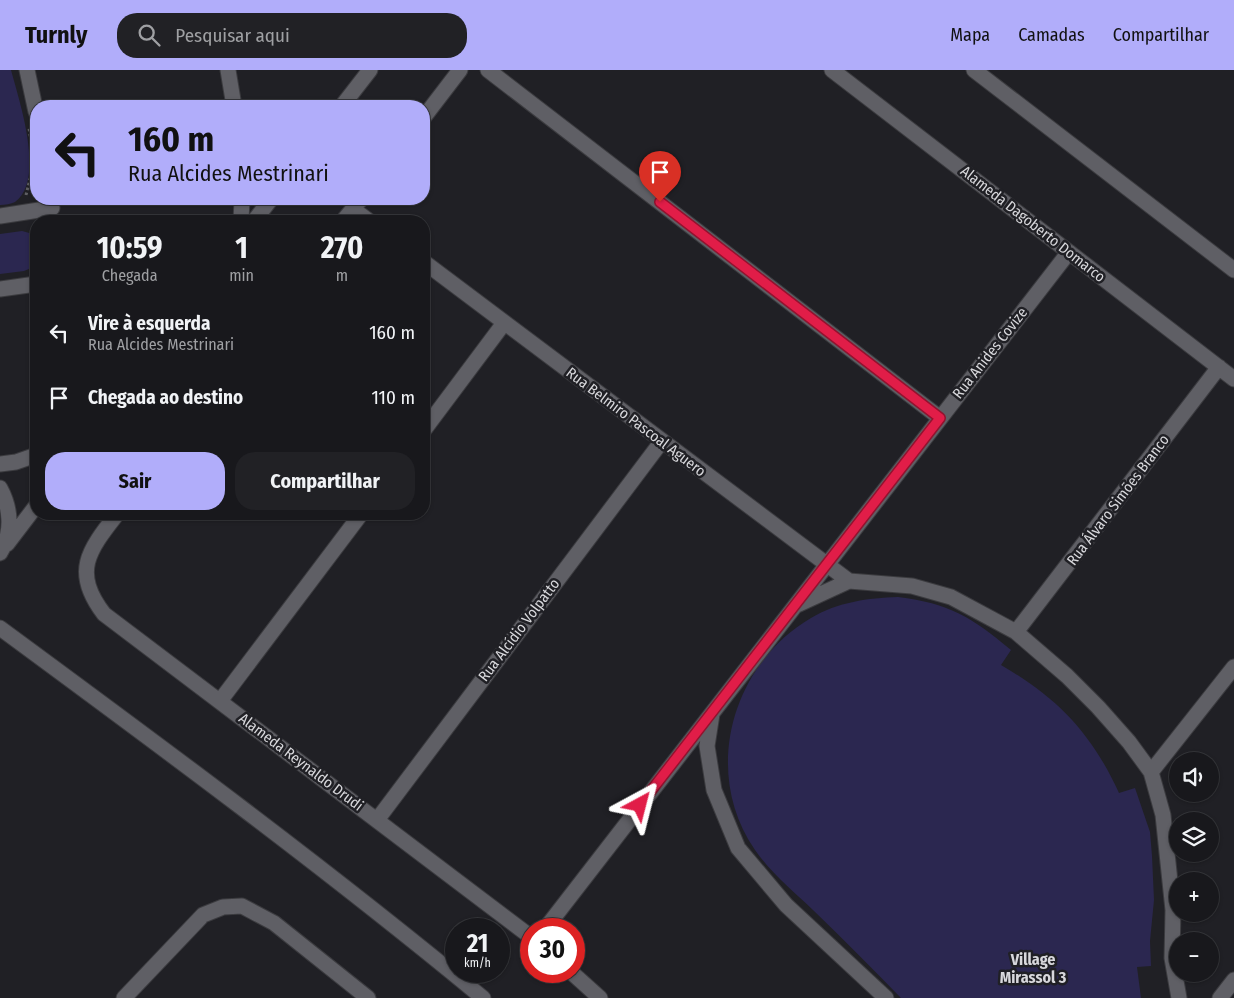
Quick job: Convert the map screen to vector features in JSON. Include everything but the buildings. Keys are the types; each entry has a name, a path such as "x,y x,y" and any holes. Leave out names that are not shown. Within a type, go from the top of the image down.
{"street":[{"path":"27,70 30,100"},
{"path":"228,70 233,100"},
{"path":"347,100 370,70"},
{"path":"430,109 460,70"},
{"path":"488,70 940,418"},
{"name":"Alameda Dagoberto Domarco","path":"832,70 1234,379"},
{"path":"974,70 1234,270"},
{"path":"259,215 266,205"},
{"path":"0,216 53,209"},
{"name":"Rua Anides Covize","path":"553,918 1069,252"},
{"name":"Rua Belmiro Pascoal Aguero","path":"430,267 850,580"},
{"path":"0,289 30,285"},
{"path":"430,422 504,323"},
{"name":"Rua Álvaro Simões Branco","path":"1016,632 1219,368"},
{"name":"Rua Alcídio Volpatto","path":"377,820 662,441"},
{"path":"0,464 16,462 30,457"},
{"path":"0,488 8,510 9,524 1,552"},
{"path":"1,552 30,514"},
{"name":"Alameda Reynaldo Drudi","path":"112,520 97,539 89,555 86,576 91,597 104,614 520,929"},
{"path":"220,701 356,520"},
{"path":"794,606 850,580 912,586 951,597 1016,632 1067,676 1092,701 1129,742 1151,772 1163,816 1169,856 1173,910 1172,958 1179,998"},
{"path":"0,628 238,806 483,998"},
{"path":"1151,772 1234,667"},
{"path":"712,712 707,746 714,790 738,848 786,905 886,998"},
{"path":"124,998 202,915 223,907 242,906 274,923 368,998"},
{"path":"1220,998 1234,980"},
{"path":"583,983 600,998"}],"path":[{"path":"20,200 25,195 30,177"}],"shaded area":[{"path":"0,70 11,70 28,139 29,176 24,191 15,202 0,205"},
{"path":"22,231 30,233 30,268 0,274 0,234"},
{"path":"898,597 932,603 959,614 984,629 1011,650 1001,665 1040,691 1071,719 1097,753 1119,793 1135,788 1150,832 1154,900 1150,941 1151,966 1137,967 1141,998 901,998 775,874 755,850 739,820 730,787 728,754 733,722 744,691 761,663 784,638 811,618 832,608 853,602"}],"district":[{"name":"Village Mirassol 3","path":"1033,968"}],"route":[{"path":"640,805 940,418 660,202"}]}
